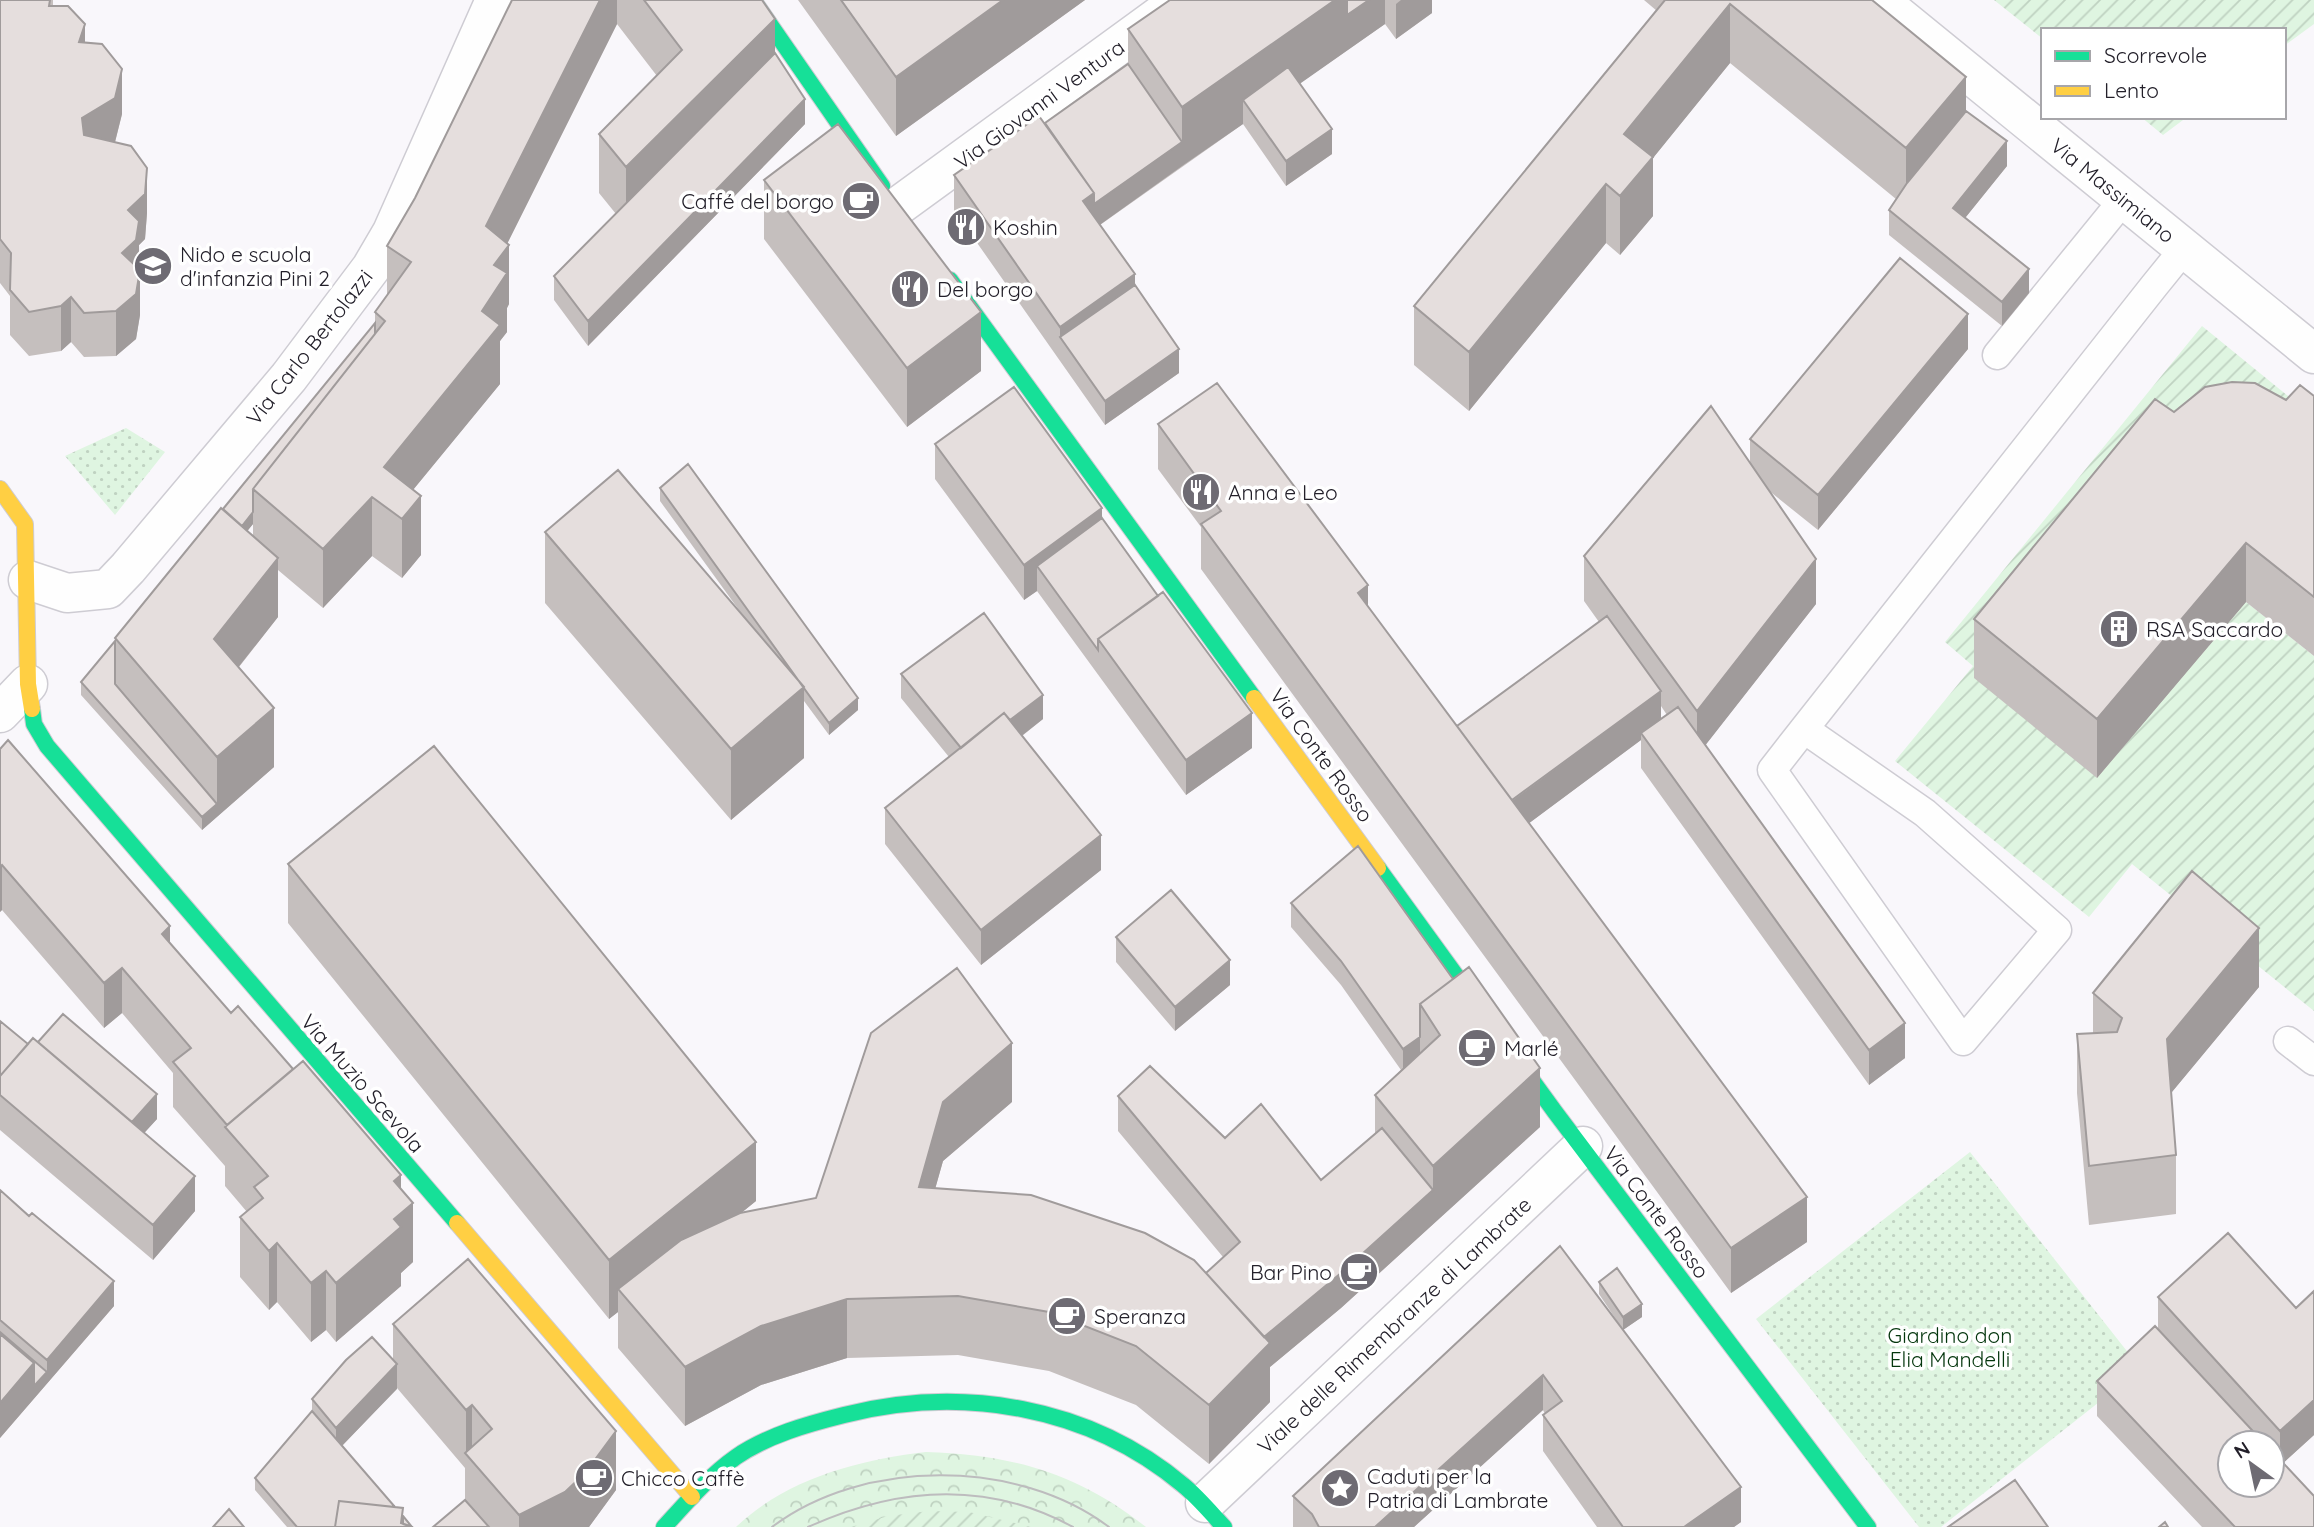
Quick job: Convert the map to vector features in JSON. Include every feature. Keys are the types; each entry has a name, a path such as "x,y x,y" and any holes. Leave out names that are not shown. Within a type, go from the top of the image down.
{"street":[{"name":"Via Carlo Bertolazzi","path":"28,580 67,593 108,589 289,377 345,305 392,232 495,0"},
{"path":"753,0 901,212"},
{"name":"Via Giovanni Ventura","path":"901,212 1181,0"},
{"name":"Via Massimiano","path":"1879,0 2314,354"},
{"name":"Via Conte Rosso","path":"943,271 1583,1146 1868,1527"},
{"name":"Via Muzio Scevola","path":"0,489 25,524 28,684 34,724 47,746 692,1497"},
{"path":"0,713 28,684"},
{"name":"Viale delle Rimembranze di Lambrate","path":"664,1527 692,1497 737,1457 797,1429 860,1408 925,1398 992,1401 1056,1415 1117,1440 1173,1476 1215,1515 1583,1146"}],"lane":[{"path":"1997,355 2124,199"},
{"path":"1804,729 1925,813 2057,930 1963,1041 1772,770 1804,729 2184,248"},
{"path":"2288,1041 2314,1061"}],"green space":[{"path":"1994,0 2314,0 2314,24 2286,45 2286,28 2041,28 2041,37"},
{"path":"2143,119 2184,119 2163,135"},
{"path":"2202,326 2314,417 2246,602 2314,656 2314,1011 2132,864 2089,917 1895,761 1973,666 1945,642"},
{"path":"126,428 165,452 115,515 65,456"},
{"name":"Giardino don Elia Mandelli","path":"1970,1152 2141,1369 1941,1527 1919,1527 1756,1319"},
{"path":"926,1452 988,1457 1043,1470 1095,1493 1146,1527 736,1527 778,1496 825,1474 875,1460"},
{"path":"929,1511 969,1512 1031,1527 851,1527 888,1516"}],"building":[{"path":"0,0 50,0 49,6 68,6 85,24 79,42 102,44 122,69 115,98 82,118 84,135 131,146 147,168 145,194 128,210 139,221 136,240 122,253 140,270 136,294 116,311 84,313 71,297 61,306 29,312 10,290 11,253 0,239"},
{"path":"512,0 600,0 486,226 509,245 494,265 507,273 482,311 500,325 384,467 421,496 402,519 372,497 323,549 253,489 385,321 375,312 411,262 387,246 415,198"},
{"path":"644,0 762,0 775,19 626,167 599,134 682,50"},
{"path":"841,0 1003,0 896,77"},
{"path":"1170,0 1335,0 1182,107 1128,29"},
{"path":"1347,0 1369,0 1347,15"},
{"path":"1665,0 1872,0 1966,77 1906,148 1730,4 1624,134 1653,157 1620,196 1606,184 1469,352 1414,306"},
{"path":"775,53 805,99 588,321 554,276"},
{"path":"1128,64 1182,142 1094,204 1094,193 1045,123"},
{"path":"1288,67 1332,129 1286,161 1243,100"},
{"path":"1966,111 2007,141 1953,208 2029,269 2002,302 1889,210 1907,183"},
{"path":"1039,116 1094,193 1083,201 1135,274 1060,327 954,175"},
{"path":"838,124 981,312 907,368 764,180"},
{"path":"1900,258 1968,314 1818,495 1750,439"},
{"path":"1135,285 1179,349 1105,401 1060,337"},
{"path":"375,323 375,334 253,489 253,512 242,526 223,509"},
{"name":"RSA Saccardo","path":"2232,382 2255,383 2286,400 2300,385 2314,396 2314,597 2246,543 2097,719 1974,619 2155,399 2174,412 2205,387"},
{"path":"1217,383 1368,585 1358,593 1807,1197 1731,1248 1201,524 1221,511 1158,424"},
{"path":"1014,387 1102,508 1024,565 935,444"},
{"path":"1711,406 1816,559 1697,711 1584,556"},
{"path":"688,464 858,698 829,723 660,488"},
{"path":"618,470 804,687 731,749 545,532"},
{"path":"221,508 278,558 214,639 274,708 217,757 115,638"},
{"path":"1102,518 1158,596 1098,639 1098,650 1037,566"},
{"path":"1163,592 1252,713 1186,760 1098,639"},
{"path":"984,613 1043,695 1010,720 1004,713 961,748 901,674"},
{"path":"1607,616 1661,691 1512,800 1457,726"},
{"path":"115,641 115,684 217,804 202,817 81,682"},
{"path":"1678,707 1905,1023 1869,1050 1641,733"},
{"path":"1004,713 1101,835 981,930 885,808"},
{"path":"8,740 170,926 162,934 231,1013 238,1006 293,1069 227,1125 173,1062 191,1048 122,968 104,983 2,865 0,867 0,749"},
{"path":"434,746 756,1142 609,1260 288,864"},
{"path":"1358,846 1453,979 1420,1004 1420,1037 1403,1049 1341,961 1291,903"},
{"path":"2192,871 2259,928 2167,1039 2176,1155 2089,1166 2077,1034 2117,1032 2122,1018 2093,993"},
{"path":"1171,890 1230,960 1175,1007 1116,937"},
{"path":"1469,967 1540,1068 1433,1166 1375,1095 1440,1035 1420,1004"},
{"path":"957,968 1012,1043 943,1102 919,1187 1031,1195 1145,1233 1194,1260 1270,1343 1209,1405 1136,1346 1049,1312 958,1296 847,1299 761,1326 685,1367 618,1289 681,1240 740,1213 816,1198 871,1033"},
{"path":"63,1014 157,1094 132,1122 38,1042"},
{"path":"0,1021 28,1044 0,1076"},
{"path":"33,1038 195,1176 153,1225 0,1095 0,1076"},
{"path":"303,1061 401,1175 394,1181 413,1203 394,1219 401,1227 336,1283 326,1271 311,1283 277,1243 269,1251 240,1217 263,1198 254,1187 268,1176 225,1127"},
{"path":"1150,1066 1225,1138 1261,1104 1321,1180 1382,1128 1433,1190 1341,1273 1264,1337 1206,1273 1240,1242 1118,1096"},
{"path":"0,1190 29,1216 32,1213 114,1281 47,1360 0,1320"},
{"path":"2228,1233 2296,1308 2314,1291 2314,1400 2282,1429 2278,1429 2158,1297"},
{"path":"1560,1246 1741,1487 1684,1527 1623,1527 1543,1415 1562,1401 1543,1375 1375,1527 1319,1527 1312,1514 1293,1496"},
{"path":"468,1259 616,1431 585,1473 565,1492 519,1515 465,1453 492,1429 472,1405 466,1410 393,1324"},
{"path":"1617,1268 1642,1304 1623,1317 1599,1282"},
{"path":"2155,1326 2251,1429 2216,1429 2216,1499 2286,1499 2286,1466 2314,1496 2314,1527 2235,1527 2097,1381"},
{"path":"0,1332 47,1372 34,1386 34,1363"},
{"path":"0,1334 34,1363 0,1403"},
{"path":"372,1337 397,1364 336,1428 312,1399 346,1360"},
{"path":"312,1411 395,1507 339,1501 335,1527 297,1527 255,1478"},
{"path":"2015,1480 2048,1527 1948,1527"},
{"path":"465,1500 489,1527 433,1527"},
{"path":"339,1501 403,1508 401,1523 413,1527 335,1527"},
{"path":"229,1509 244,1527 213,1527"},
{"path":"403,1516 412,1527 403,1524"}],"tram line":[{"path":"772,1527 809,1504 850,1488 895,1478 940,1475 986,1478 1031,1488 1072,1504 1109,1527"},
{"path":"808,1527 874,1503 940,1494 974,1495 1007,1501 1073,1527"}],"traffic: fast":[{"path":"753,0 882,186"},
{"path":"950,280 1254,698"},
{"path":"32,709 34,724 47,746 457,1223"},
{"path":"1378,868 1555,1112 1868,1527"},
{"path":"664,1527 716,1473 761,1442 802,1426 844,1415 889,1406 934,1402 978,1403 1022,1409 1066,1420 1107,1437 1146,1458 1183,1485 1224,1527"}],"traffic: slow":[{"path":"0,489 25,524 28,684 32,709"},
{"path":"1254,698 1378,868"},
{"path":"457,1223 692,1497"}],"place":[{"name":"Caffé del borgo","path":"861,201"},
{"name":"Koshin","path":"966,227"},
{"name":"Nido e scuola d'infanzia Pini 2","path":"153,266"},
{"name":"Del borgo","path":"910,289"},
{"name":"Anna e Leo","path":"1201,492"},
{"name":"RSA Saccardo","path":"2119,629"},
{"name":"Marlé","path":"1477,1048"},
{"name":"Bar Pino","path":"1359,1272"},
{"name":"Speranza","path":"1067,1316"},
{"name":"Chicco Caffè","path":"594,1478"},
{"name":"Caduti per la Patria di Lambrate","path":"1340,1488"}]}
